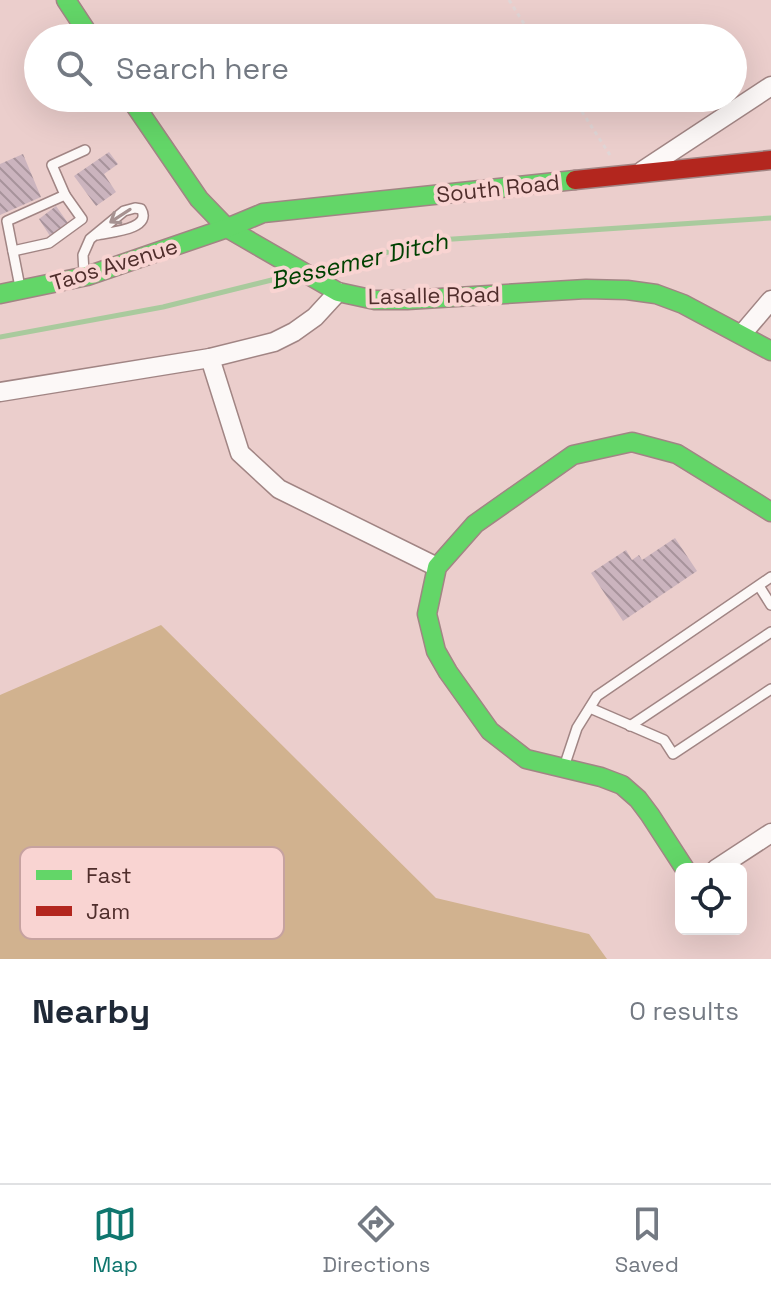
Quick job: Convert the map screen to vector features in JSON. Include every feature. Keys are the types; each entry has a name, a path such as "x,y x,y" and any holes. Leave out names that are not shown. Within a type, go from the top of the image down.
{"street":[{"path":"66,0 82,24"},
{"path":"747,101 771,86"},
{"path":"140,112 199,199 227,228 330,288"},
{"path":"631,174 730,112"},
{"name":"South Road","path":"227,228 263,213 771,160"},
{"name":"Taos Avenue","path":"0,294 84,276 227,228"},
{"name":"Lasalle Road","path":"0,392 210,358 274,342 315,317 330,288 375,300 586,289 656,294 683,304 771,351"},
{"path":"742,334 771,300"},
{"path":"210,358 240,453 269,480 279,489 437,567"},
{"path":"681,863 638,799 622,785 526,759 490,731 436,651 427,614 437,567 475,524 573,455 632,442 677,454 771,512"},
{"path":"725,863 771,833"}],"lane":[{"path":"13,251 49,243 82,219 65,195 52,165 85,150"},
{"path":"20,290 7,221 65,195"},
{"path":"84,276 83,255 90,239 124,211 135,208 145,213 139,225 97,235"},
{"path":"564,767 577,728 597,696 771,577"},
{"path":"759,586 771,605"},
{"path":"630,726 771,632"},
{"path":"590,708 664,740 673,754 771,689"}],"path":[{"path":"509,0 524,24"},
{"path":"584,112 631,174"}],"shaded area":[{"path":"161,625 436,898 589,934 607,959 0,959 0,695"}],"building":[{"path":"109,152 118,164 104,174 116,192 96,206 74,176"},
{"path":"23,154 41,197 0,215 0,164"},
{"path":"56,206 68,223 50,236 39,219"},
{"path":"675,538 697,571 623,621 591,573 626,550 632,560 639,555 642,560"}],"waterway":[{"name":"Bessemer Ditch","path":"318,269 438,240 771,218"},
{"name":"Bessemer Ditch","path":"0,337 163,307 292,275"}],"traffic: fast":[{"path":"66,0 82,24"},
{"path":"140,112 199,199 227,228 338,292 375,300 407,300 586,289 627,290 656,294 683,304 771,351"},
{"path":"0,294 87,276 263,213 575,180"},
{"path":"681,863 638,799 622,785 526,759 490,731 436,651 427,614 437,567 475,524 573,455 632,442 677,454 771,512"}],"traffic: jam":[{"path":"575,180 771,160"}]}
